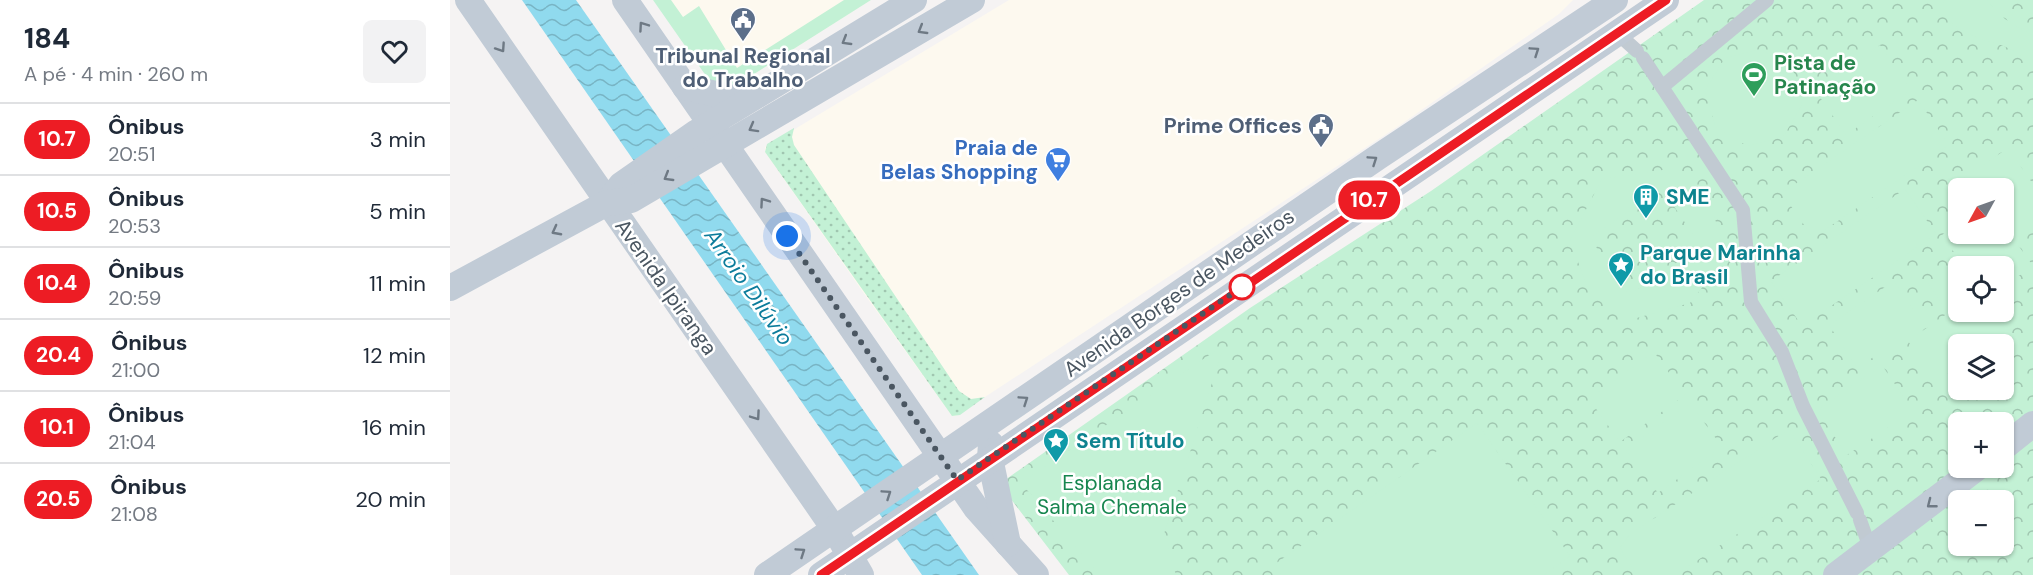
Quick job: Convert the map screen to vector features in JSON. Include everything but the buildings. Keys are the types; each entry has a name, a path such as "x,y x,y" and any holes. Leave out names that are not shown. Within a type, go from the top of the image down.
{"main road":[{"name":"Avenida Ipiranga","path":"468,0 620,196 845,523 861,557"},
{"path":"624,0 685,87 708,140 976,508 1036,575"},
{"path":"708,140 755,96 914,0"},
{"path":"450,288 620,196 708,140 835,82 972,0"},
{"name":"Avenida Borges de Medeiros","path":"767,575 1378,157 1615,0"},
{"name":"Avenida Borges de Medeiros","path":"821,575 861,557 957,480 1666,0"},
{"path":"685,87 733,98 755,96"},
{"path":"991,422 990,458 1008,544"},
{"path":"2014,439 2033,424"},
{"path":"1836,575 1871,551 1964,478"}],"street":[{"path":"1662,87 1767,0"},
{"path":"1617,33 1640,54 1743,210 1751,302 1782,352 1803,406 1859,517 1871,551"}],"shaded area":[{"name":"Tribunal Regional do Trabalho","path":"653,0 871,0 729,90"},
{"name":"Praia de Belas Shopping","path":"1009,0 1573,0 1559,14 1400,125 956,416 952,416 765,152 765,147"}],"green space":[{"path":"653,0 671,0 683,17 699,6 737,68 844,0 871,0 729,90 711,83"},
{"name":"Parque Marinha do Brasil","path":"1704,0 2033,0 2033,575 1069,575 1007,494 1005,480 1250,308 1431,191"},
{"path":"1945,0 1987,0 2005,19 2033,36 2033,66 2011,49 1970,35 1949,21 1943,3"},
{"path":"1880,45 1911,90 1846,135 1815,90"},
{"name":"Pista de Patinação","path":"1761,49 1793,69 1802,105 1783,137 1747,146 1715,126 1705,90 1725,58"},
{"path":"1918,100 1949,145 1813,238 1782,193"},
{"path":"794,128 792,137 794,145 959,391 971,399 985,397 960,415 952,416 765,152 767,144"},
{"path":"2008,148 2033,184 2033,220 2014,233 2014,178 1964,178"},
{"path":"1669,169 1710,203 1721,238 1712,275 1690,303 1633,319 1588,289 1570,240 1602,179","holes":["1658,183 1701,246 1629,295 1590,238 1641,203 1637,197"]},
{"path":"1905,189 1936,234 1802,326 1771,281"},
{"path":"1948,231 1948,244 1942,235"},
{"path":"2014,239 2033,266 2014,279 2014,256 1957,256 1948,244 2014,244"},
{"path":"1948,269 1948,313 1928,283"},
{"path":"1894,281 1923,324 1857,368 1829,325"},
{"path":"1948,313 1948,322 2011,322 2015,328 2006,334 1948,334 1948,374 1936,382 1908,341"},
{"name":"Esplanada Salma Chemale","path":"1224,345 1164,534 1176,575 1100,575 1021,483"},
{"path":"1654,352 1685,395 1620,442 1589,399"},
{"path":"1882,365 1913,411 1847,455 1817,410"},
{"path":"1690,403 1722,447 1658,493 1626,450"},
{"path":"1477,423 1570,556 1544,575 1282,575 1275,564"},
{"path":"1789,429 1821,479 1675,575 1637,575 1620,548 1629,535"}],"water":[{"name":"Arroio Dilúvio","path":"522,0 576,0 979,575 922,575"}],"bus line":[{"name":"10.7","path":"821,575 957,480 1666,0"}],"place":[{"name":"Tribunal Regional do Trabalho","path":"743,43"},
{"name":"Pista de Patinação","path":"1754,98"},
{"name":"Prime Offices","path":"1321,149"},
{"name":"Praia de Belas Shopping","path":"1058,183"},
{"name":"SME","path":"1646,220"},
{"name":"Parque Marinha do Brasil","path":"1621,288"},
{"name":"Sem Título","path":"1056,464"}],"route":[{"path":"787,236 957,480 1242,287"}]}
